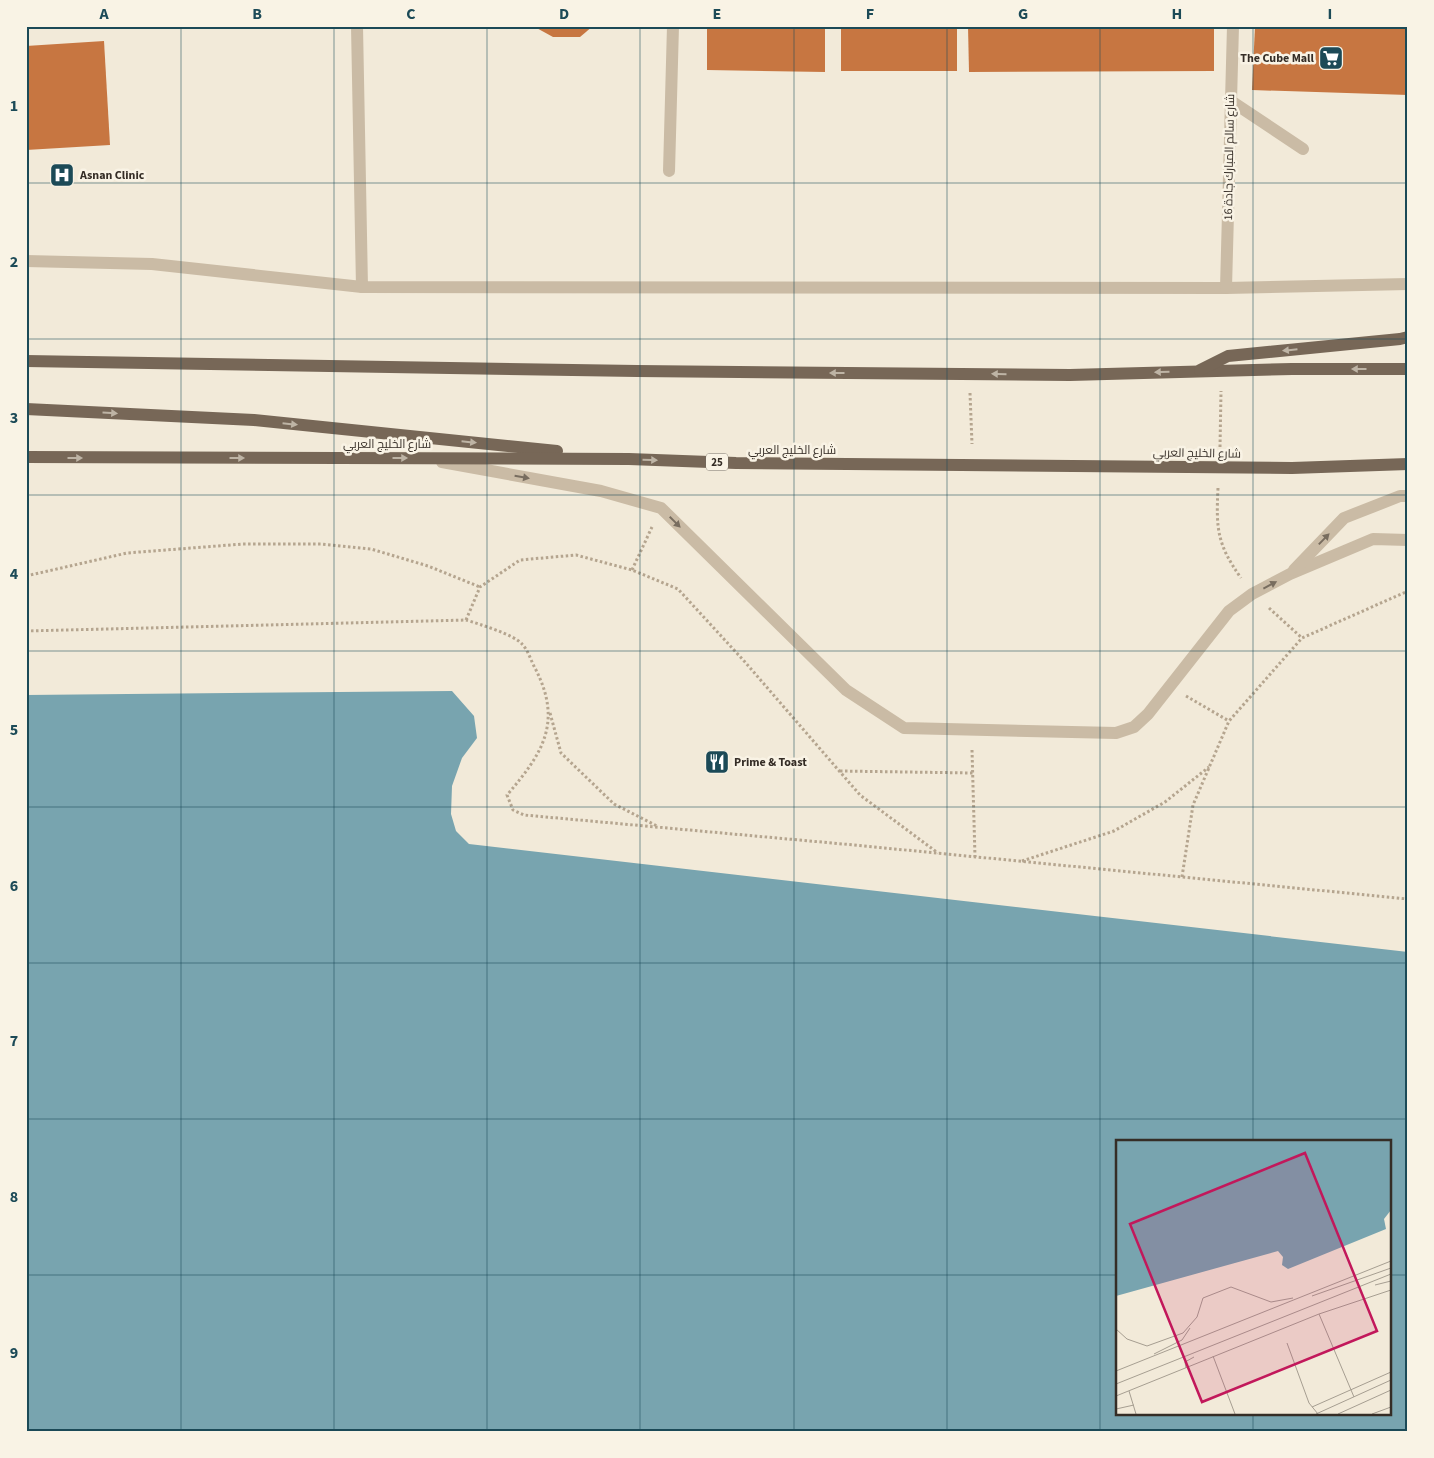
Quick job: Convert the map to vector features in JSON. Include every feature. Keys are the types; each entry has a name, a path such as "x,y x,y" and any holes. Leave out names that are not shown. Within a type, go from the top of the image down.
{"main road":[{"path":"1196,372 1228,356 1408,337"},
{"path":"26,361 637,371 1070,375 1408,369"},
{"path":"26,409 254,420 629,459"},
{"name":"شارع الخليج العربي","path":"26,458 629,459 736,463 1292,468 1408,464"}],"street":[{"path":"357,26 362,287"},
{"path":"669,171 673,26"},
{"name":"شارع سالم المبارك جادة 16","path":"1226,288 1233,26"},
{"path":"1231,101 1303,149"},
{"path":"26,260 152,264 362,287 1226,288 1408,284"},
{"path":"423,458 601,491 661,508 846,690 904,728 1116,733 1134,728 1170,687 1229,611 1252,594 1290,574 1373,539 1408,540"},
{"path":"1290,574 1344,518 1400,496 1408,496"}],"path":[{"path":"1222,371 1220,467 1216,514 1219,539 1231,564 1252,594 1302,638"},
{"path":"970,374 972,465"},
{"path":"632,570 661,508"},
{"path":"26,576 127,553 243,544 321,544 370,550 428,566 480,587"},
{"path":"466,620 480,587 520,560 576,555 632,570 678,590 745,662 860,795 939,853"},
{"path":"1182,877 1193,804 1229,721 1302,638 1408,591"},
{"path":"26,631 466,620 494,629 522,643 542,682 561,753 614,804 660,828"},
{"path":"1170,687 1229,721"},
{"path":"550,712 543,745 522,777 507,795 513,810 524,815 1408,899"},
{"path":"972,729 975,857"},
{"path":"1021,861 1114,831 1165,802 1210,767"},
{"path":"840,771 973,773"}],"water":[{"path":"452,691 474,716 477,738 462,758 452,786 451,814 456,831 469,844 1408,952 1408,1432 26,1432 26,695"}],"building":[{"path":"533,26 593,26 580,37 553,37"},
{"path":"707,26 825,26 825,72 707,70"},
{"path":"841,26 957,26 957,71 841,71"},
{"path":"968,26 1214,26 1214,71 969,72"},
{"name":"The Cube Mall","path":"1255,26 1408,26 1408,95 1252,90"},
{"path":"104,41 110,145 26,150 26,46"}],"place":[{"name":"The Cube Mall","path":"1331,58"},
{"name":"Asnan Clinic","path":"62,175"},
{"name":"Prime & Toast","path":"717,762"}]}
